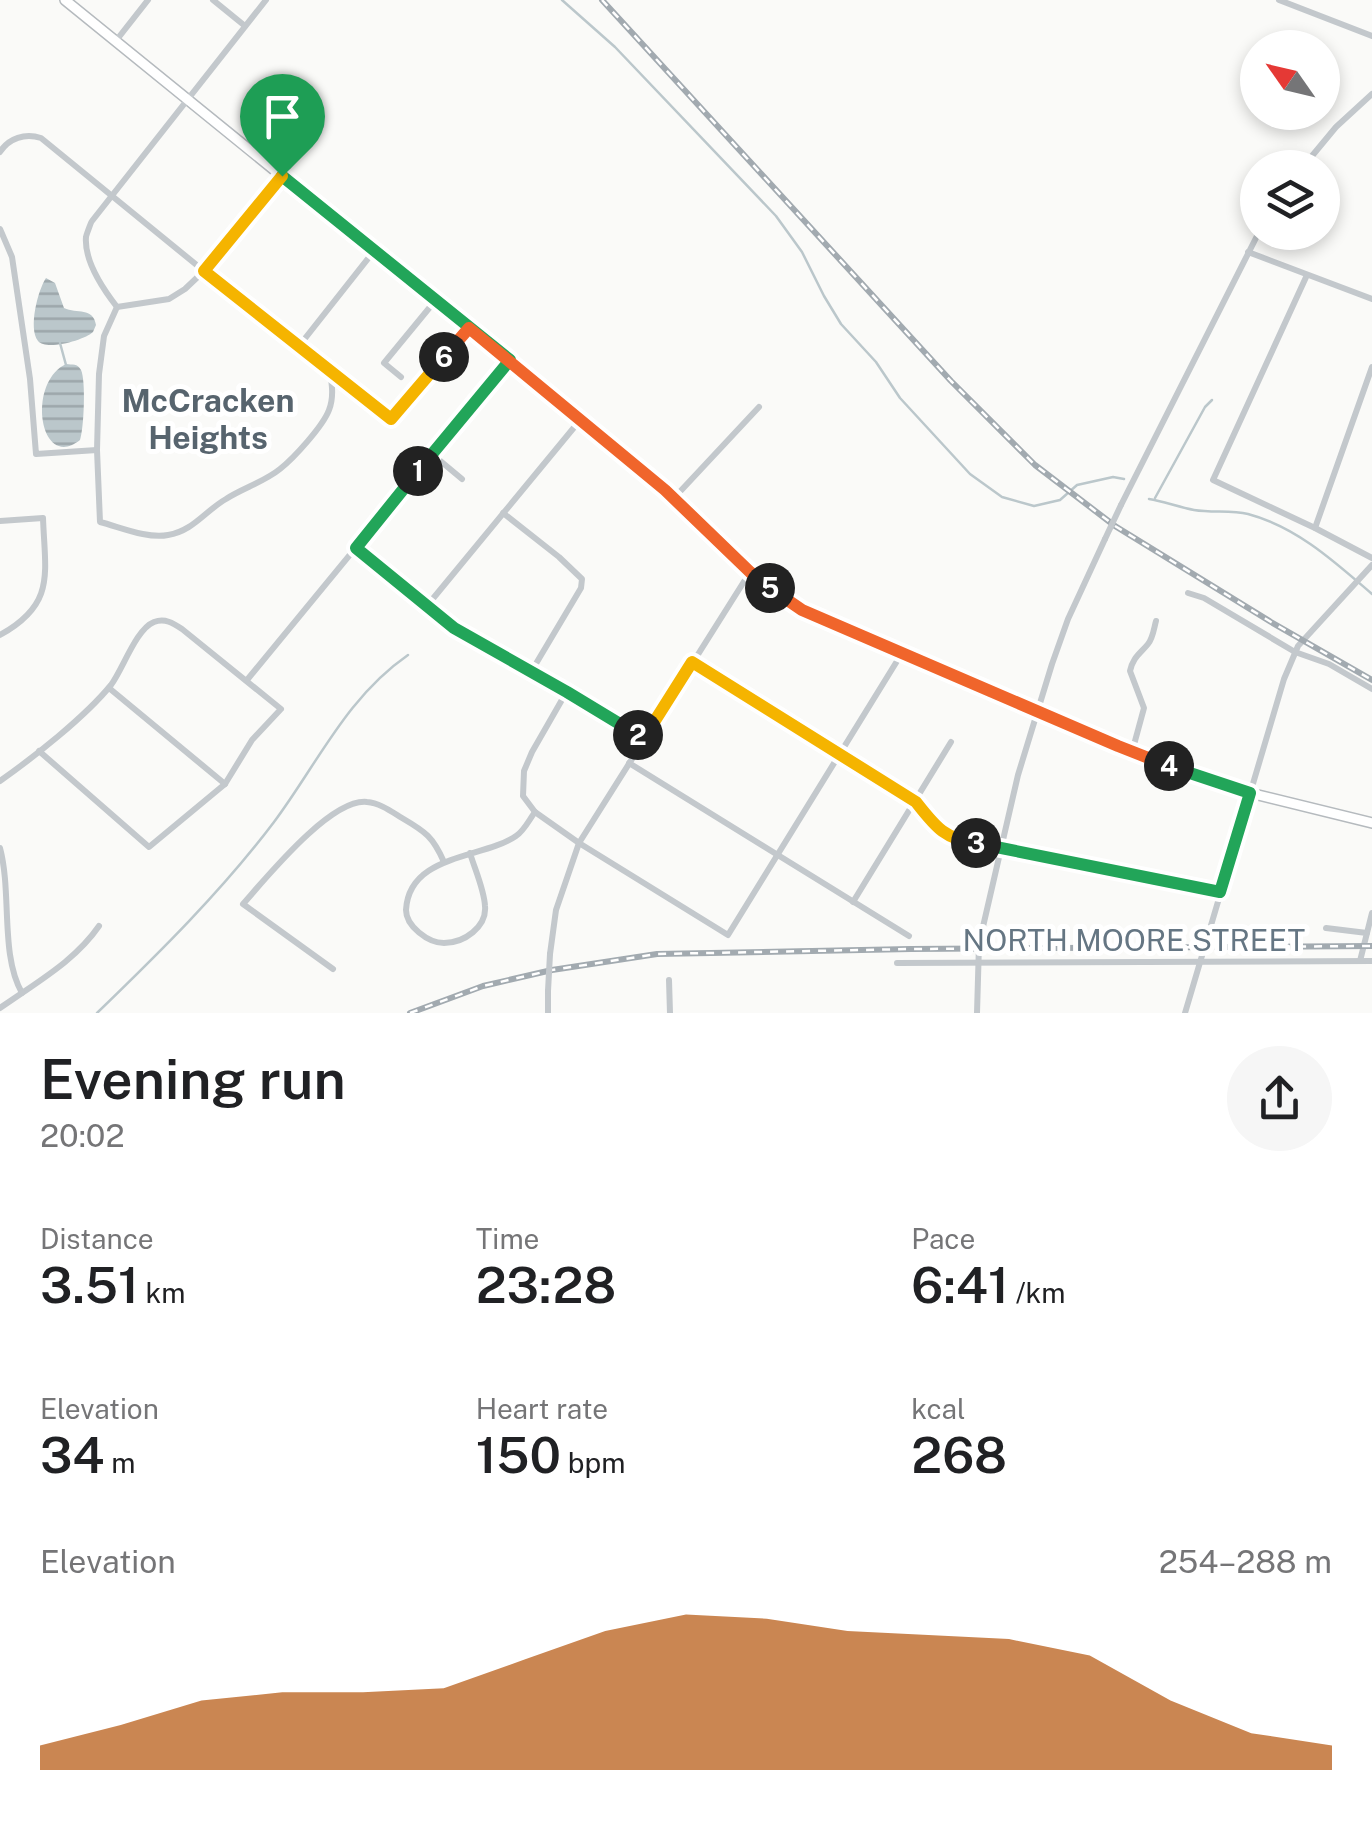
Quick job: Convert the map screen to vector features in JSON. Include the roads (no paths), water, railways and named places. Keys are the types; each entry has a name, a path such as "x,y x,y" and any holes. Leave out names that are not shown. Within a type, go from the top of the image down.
{"main road":[{"path":"64,0 510,360 674,498 750,572 802,610 1132,752 1250,793 1372,822"}],"street":[{"path":"115,42 148,0"},
{"path":"213,0 245,26"},
{"path":"117,307 102,288 90,256 86,236 92,221 266,0"},
{"path":"1278,0 1372,36"},
{"path":"1318,150 1372,94"},
{"path":"117,307 170,299 185,289 204,271 321,126"},
{"path":"0,152 15,138 41,138 391,419 469,328"},
{"path":"0,229 12,257 36,454 97,450"},
{"path":"299,346 374,251"},
{"path":"977,1013 982,927 1018,775 1068,619 1248,252 1372,299"},
{"path":"1185,1013 1295,652 1372,562 1315,528 1213,480 1307,275"},
{"path":"401,377 384,363 435,300"},
{"path":"117,307 104,336 99,374 100,522 161,536 180,533 224,500 280,469 329,411 330,370"},
{"path":"246,680 510,360"},
{"path":"1315,528 1372,367"},
{"path":"674,498 759,408"},
{"path":"426,607 581,419"},
{"path":"432,454 462,480"},
{"path":"503,514 559,557 582,581 582,588 532,672"},
{"path":"0,521 44,518 45,584 42,596 26,618 0,635"},
{"path":"356,548 426,607 471,638 644,738"},
{"path":"548,1013 556,910 578,843 750,572"},
{"path":"1188,593 1372,689"},
{"path":"0,781 109,688 145,628 156,621 168,621 182,628 281,708 252,740 225,784 150,846 39,751"},
{"path":"1132,752 1144,708 1131,665 1150,642 1156,621"},
{"path":"567,692 532,752 524,771 523,796 535,812 578,843 728,935 902,653"},
{"path":"692,662 916,802 948,836 1220,892"},
{"path":"109,688 225,784"},
{"path":"853,902 952,742"},
{"path":"629,763 909,936"},
{"path":"333,968 243,904 277,866 332,814 350,804 364,802 423,830 444,862"},
{"path":"470,854 485,912 473,934 444,943 426,936 407,918 408,898 417,882 444,862 515,837 535,812"},
{"path":"0,848 12,976 22,993"},
{"path":"1360,960 1372,912"},
{"path":"0,1008 73,956 99,926"},
{"path":"1326,928 1367,933"},
{"name":"NORTH MOORE STREET","path":"897,964 1372,961"},
{"path":"670,980 670,1013"}],"waterway":[{"path":"562,0 615,47 776,216 802,252 841,324 876,362 900,398 970,474 1002,497 1034,506 1060,500 1077,485 1113,477 1124,479"},
{"path":"60,343 66,365"},
{"path":"1155,498 1212,400"},
{"path":"1149,499 1194,510 1242,513 1283,527 1372,594"},
{"path":"97,1013 233,873 274,822 350,711 386,672 408,655"}],"railway":[{"path":"602,0 951,381 1035,465 1115,526 1372,680"},
{"path":"410,1013 483,986 552,970 657,954 1372,946"}],"district":[{"name":"McCracken Heights","path":"208,418"}]}
